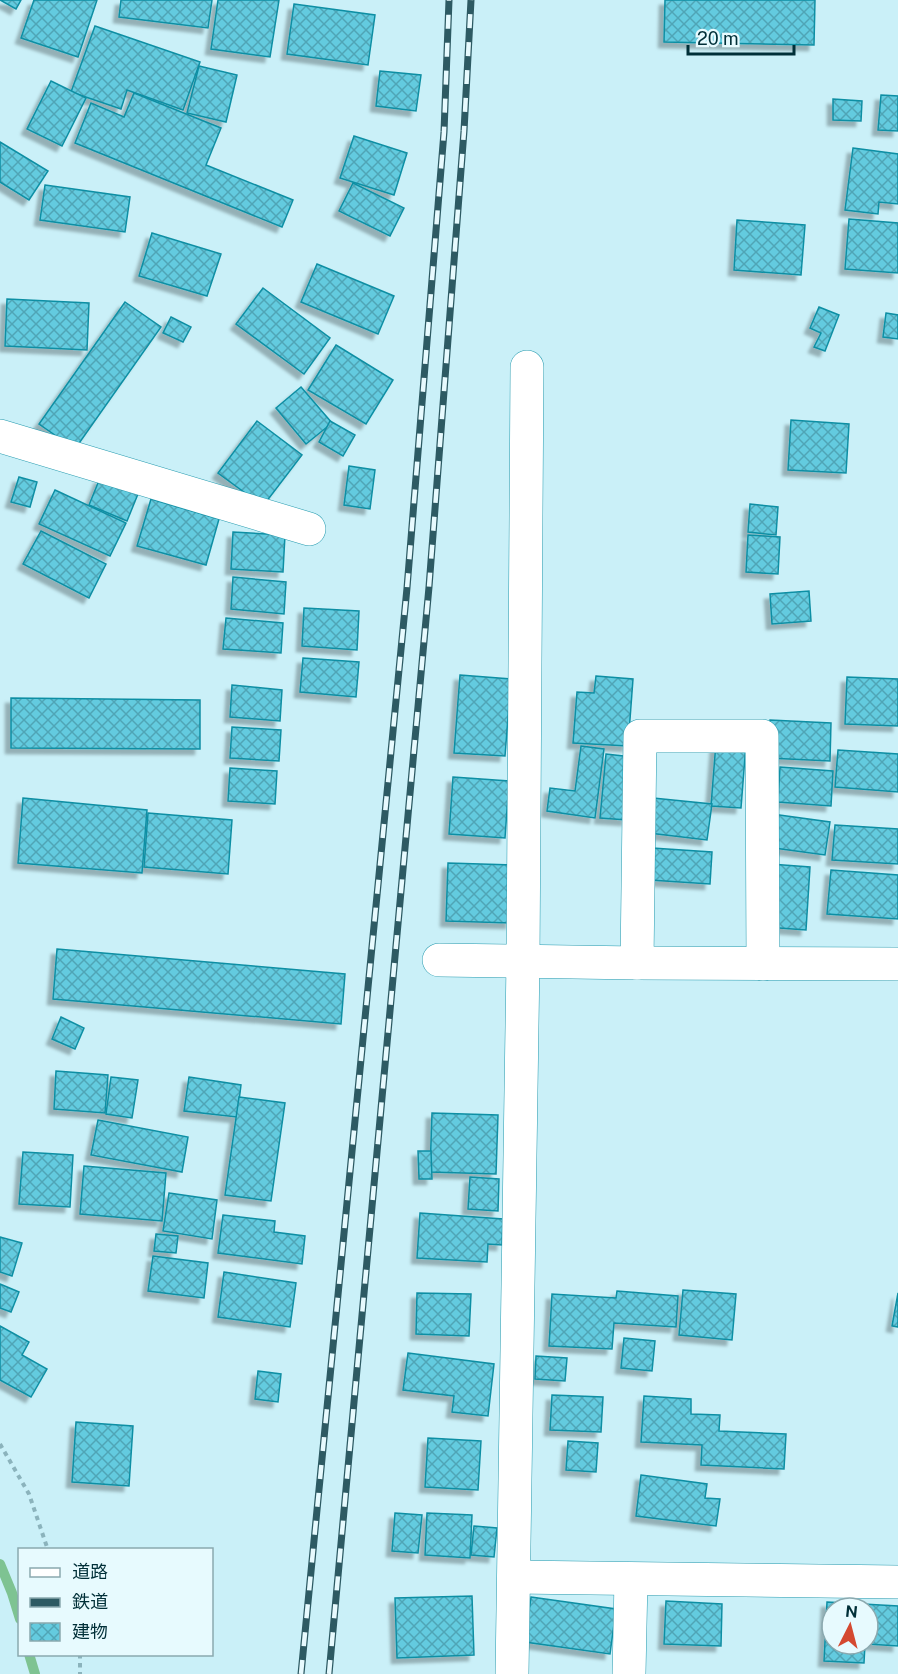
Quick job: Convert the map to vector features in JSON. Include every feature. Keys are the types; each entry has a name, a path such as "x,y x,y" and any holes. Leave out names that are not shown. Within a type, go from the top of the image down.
{"street":[{"path":"512,1674 523,961 527,367"},
{"path":"0,436 309,529"},
{"path":"637,963 640,736 762,736 764,964"},
{"path":"440,960 898,964"},
{"path":"514,1577 898,1582"},
{"path":"629,1674 631,1579"}],"path":[{"path":"0,1444 28,1494 47,1548"},
{"path":"80,1656 80,1674"}],"building":[{"path":"0,0 21,0 16,9"},
{"path":"34,0 97,0 78,57 21,38"},
{"path":"121,0 212,0 208,28 119,17"},
{"path":"218,0 279,0 270,57 211,49"},
{"path":"665,0 815,0 814,45 664,42"},
{"path":"294,4 375,15 368,65 287,54"},
{"path":"95,26 200,62 183,110 127,90 121,109 71,92"},
{"path":"199,66 237,75 226,122 187,113"},
{"path":"380,71 421,75 416,111 376,106"},
{"path":"51,81 86,98 62,146 27,129"},
{"path":"134,93 221,128 206,165 293,200 282,227 75,143 91,103 124,117"},
{"path":"881,95 898,96 898,131 878,130"},
{"path":"833,99 862,101 861,121 833,120"},
{"path":"354,136 407,153 394,195 340,178"},
{"path":"0,142 48,171 29,200 0,182"},
{"path":"853,148 898,154 898,204 879,202 878,214 845,210"},
{"path":"353,183 404,208 390,236 339,211"},
{"path":"45,185 130,197 125,232 40,220"},
{"path":"849,219 898,223 898,273 845,269"},
{"path":"737,220 805,225 801,275 734,270"},
{"path":"152,233 221,254 207,296 139,276"},
{"path":"317,264 394,296 378,334 301,302"},
{"path":"263,288 330,338 304,374 236,324"},
{"path":"7,299 89,303 87,350 5,346"},
{"path":"125,302 161,327 75,449 39,424"},
{"path":"819,307 839,315 825,351 814,347 821,333 810,328"},
{"path":"886,313 898,315 898,339 883,337"},
{"path":"171,317 191,327 183,342 163,333"},
{"path":"336,345 393,380 366,424 308,390"},
{"path":"301,387 332,423 306,444 276,408"},
{"path":"791,420 849,424 846,473 788,470"},
{"path":"257,421 302,455 263,506 218,473"},
{"path":"330,421 355,435 343,456 319,442"},
{"path":"349,466 375,470 370,509 344,505"},
{"path":"19,477 37,482 30,507 11,502"},
{"path":"100,478 138,494 127,521 89,505"},
{"path":"55,490 126,523 110,556 39,524"},
{"path":"151,499 219,519 206,565 137,546"},
{"path":"750,504 778,507 776,535 748,532"},
{"path":"41,531 106,564 89,598 23,564"},
{"path":"233,532 285,535 283,572 231,569"},
{"path":"748,535 780,537 778,574 746,572"},
{"path":"233,577 286,582 284,614 231,609"},
{"path":"809,591 811,621 772,624 770,594"},
{"path":"304,608 359,611 357,650 302,646"},
{"path":"226,618 283,623 281,653 223,649"},
{"path":"303,658 359,662 356,697 300,692"},
{"path":"460,675 511,679 505,756 454,753"},
{"path":"596,676 633,679 628,746 573,743 577,692 594,693"},
{"path":"847,677 898,679 898,726 845,724"},
{"path":"232,685 282,690 280,721 230,717"},
{"path":"11,698 200,700 200,749 11,748"},
{"path":"770,720 831,723 830,761 768,758"},
{"path":"232,727 281,730 279,761 230,758"},
{"path":"716,742 746,744 741,808 711,806"},
{"path":"581,746 604,749 595,818 547,811 550,788 575,791"},
{"path":"838,750 898,754 898,792 835,787"},
{"path":"606,754 632,757 627,820 600,818"},
{"path":"780,767 833,771 831,806 778,802"},
{"path":"230,768 277,771 275,804 228,801"},
{"path":"453,777 509,781 505,838 449,834"},
{"path":"23,798 147,810 142,873 18,863"},
{"path":"653,798 712,804 707,840 649,833"},
{"path":"148,813 232,820 228,874 144,867"},
{"path":"772,814 830,822 825,855 767,847"},
{"path":"835,825 898,829 898,864 832,860"},
{"path":"652,848 712,852 710,884 650,880"},
{"path":"448,863 513,865 511,923 446,921"},
{"path":"770,864 810,867 806,930 766,927"},
{"path":"831,870 898,875 898,919 827,914"},
{"path":"57,949 345,974 341,1024 53,999"},
{"path":"61,1017 84,1028 75,1049 52,1039"},
{"path":"56,1071 108,1075 105,1113 54,1109"},
{"path":"111,1077 138,1080 132,1118 106,1114"},
{"path":"189,1077 241,1085 237,1117 184,1111"},
{"path":"239,1097 285,1103 271,1201 225,1195"},
{"path":"432,1113 498,1115 496,1174 430,1172"},
{"path":"98,1120 188,1137 182,1172 91,1155"},
{"path":"418,1151 431,1151 432,1179 419,1179"},
{"path":"23,1152 73,1155 70,1207 19,1204"},
{"path":"84,1166 166,1173 162,1221 80,1214"},
{"path":"470,1177 499,1179 498,1211 468,1209"},
{"path":"169,1193 217,1200 212,1239 163,1231"},
{"path":"420,1213 503,1219 502,1245 488,1244 487,1262 417,1258"},
{"path":"223,1215 275,1221 274,1232 305,1236 302,1264 218,1253"},
{"path":"156,1234 178,1236 176,1253 154,1251"},
{"path":"0,1237 22,1243 12,1276 0,1272"},
{"path":"153,1256 208,1263 204,1298 148,1291"},
{"path":"224,1272 296,1283 290,1327 218,1317"},
{"path":"0,1284 19,1292 11,1312 0,1308"},
{"path":"683,1290 736,1294 732,1340 679,1335"},
{"path":"617,1291 678,1296 676,1327 614,1323 612,1349 549,1346 552,1294 616,1298"},
{"path":"417,1293 471,1294 469,1336 416,1334"},
{"path":"898,1293 898,1327 892,1326"},
{"path":"0,1326 29,1342 22,1355 47,1369 31,1397 0,1380"},
{"path":"624,1338 655,1341 652,1371 621,1368"},
{"path":"408,1353 494,1364 488,1416 452,1412 454,1396 403,1390"},
{"path":"536,1356 567,1358 565,1381 535,1379"},
{"path":"258,1371 281,1374 278,1402 255,1399"},
{"path":"552,1395 603,1397 601,1432 550,1430"},
{"path":"644,1396 691,1399 691,1414 720,1415 719,1431 786,1434 784,1469 701,1465 702,1445 641,1442"},
{"path":"76,1422 133,1426 129,1486 72,1482"},
{"path":"428,1438 481,1441 478,1490 425,1487"},
{"path":"568,1441 598,1443 596,1472 566,1470"},
{"path":"641,1475 707,1484 705,1498 720,1499 716,1526 636,1516"},
{"path":"395,1513 422,1515 418,1553 392,1551"},
{"path":"427,1513 472,1515 470,1558 425,1555"},
{"path":"474,1526 497,1528 494,1557 471,1555"},
{"path":"472,1596 474,1655 397,1658 395,1598"},
{"path":"531,1597 616,1609 610,1654 525,1642"},
{"path":"666,1601 722,1604 721,1646 664,1644"},
{"path":"880,1605 898,1606 898,1646 880,1645"},
{"path":"824,1656 864,1656 864,1663 824,1661"}],"waterway":[{"path":"0,1564 18,1612"},
{"path":"30,1656 35,1674"}],"railway":[{"path":"301,1674 407,588 444,132 449,0"},
{"path":"329,1674 429,587 464,131 471,0"}]}
